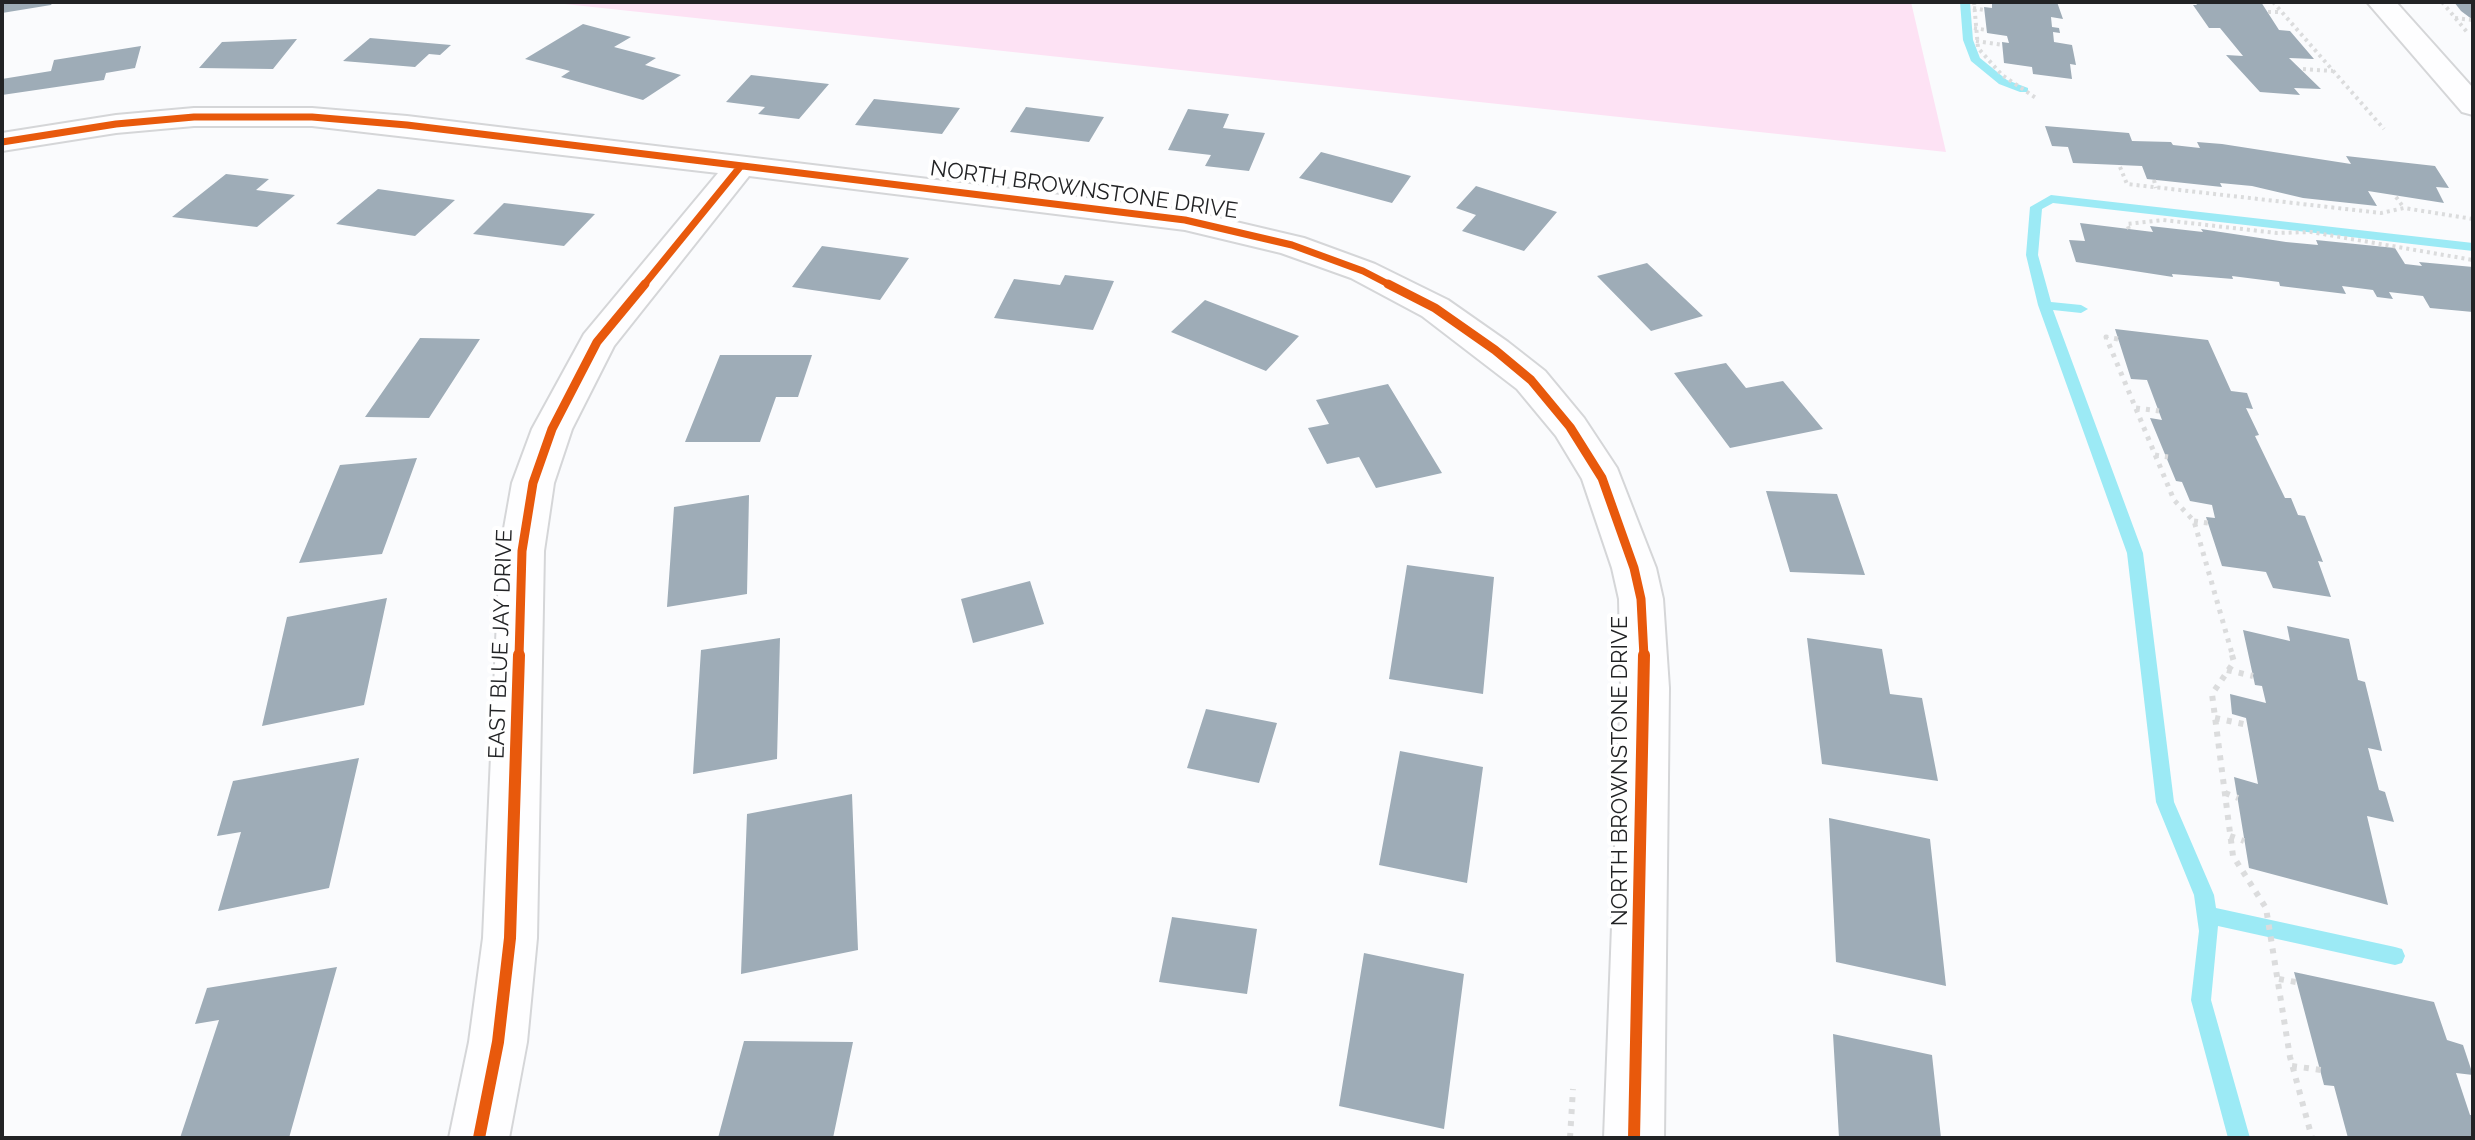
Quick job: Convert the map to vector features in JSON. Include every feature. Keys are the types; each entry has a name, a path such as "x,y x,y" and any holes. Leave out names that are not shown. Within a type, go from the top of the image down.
{"street":[{"path":"2381,2 2473,106"},
{"name":"NORTH BROWNSTONE DRIVE","path":"2,142 145,121 301,117 407,125 1113,211 1253,234 1326,257 1407,293 1464,328 1531,380 1570,427 1602,478 1626,538 1641,599 1645,688 1634,1138"},
{"name":"EAST BLUE JAY DRIVE","path":"479,1138 498,1042 510,938 522,551 533,483 552,429 597,342 740,167"}],"path":[{"path":"1974,2 1978,48 2002,75 2036,98"},
{"path":"2273,2 2384,129"},
{"path":"2442,2 2471,38"},
{"path":"2446,7 2459,8"},
{"path":"1973,8 1984,10"},
{"path":"2268,12 2282,12"},
{"path":"2455,18 2472,20"},
{"path":"1974,28 1986,30"},
{"path":"2464,29 2473,30"},
{"path":"2295,37 2303,37"},
{"path":"1976,41 2003,45"},
{"path":"2310,54 2319,55"},
{"path":"2303,69 2333,71"},
{"path":"2120,167 2127,184 2368,212 2381,213 2404,208 2473,219"},
{"path":"2154,180 2156,188"},
{"path":"2212,186 2217,195"},
{"path":"2272,192 2276,202"},
{"path":"2396,197 2404,208"},
{"path":"2315,200 2318,206"},
{"path":"2365,206 2368,212"},
{"path":"2129,229 2127,224 2163,220 2205,227 2319,234 2473,260"},
{"path":"2259,231 2262,236"},
{"path":"2319,234 2323,241"},
{"path":"2453,258 2458,266"},
{"path":"2118,339 2106,337 2174,500 2194,521 2234,662 2212,694 2233,856 2266,908 2292,1066 2312,1138"},
{"path":"2117,368 2128,369"},
{"path":"2135,408 2159,411"},
{"path":"2155,455 2168,457"},
{"path":"2194,521 2208,523"},
{"path":"2227,670 2253,676"},
{"path":"2215,718 2248,725"},
{"path":"2225,793 2238,798"},
{"path":"2230,836 2244,841"},
{"path":"2279,979 2296,982"},
{"path":"2292,1066 2321,1070"},
{"path":"1570,1138 1574,1076"}],"shaded area":[{"path":"546,2 1911,2 1946,152"}],"building":[{"path":"3,2 53,2 51,5 2,13"},
{"path":"1992,2 2057,2 2063,19 2051,17 2052,27 2059,28 2060,33 2053,32 2054,42 2072,45 2076,65 2070,64 2072,79 2033,74 2032,67 2004,63 2002,42 2009,43 2007,36 1987,33 1984,7 1992,8"},
{"path":"2195,2 2261,2 2279,30 2290,31 2314,59 2289,58 2321,89 2294,88 2300,95 2260,92 2226,55 2243,56 2220,28 2209,28 2193,5 2197,5"},
{"path":"2454,2 2473,2 2473,20 2461,11"},
{"path":"583,24 631,37 614,47 656,58 645,65 681,75 643,100 561,77 570,71 525,59"},
{"path":"370,38 451,45 440,55 429,54 415,67 343,61"},
{"path":"297,39 273,69 199,68 222,42"},
{"path":"141,46 135,68 106,73 104,80 2,95 2,79 51,71 54,60"},
{"path":"751,75 829,84 799,119 758,114 765,107 726,102"},
{"path":"874,99 960,108 942,134 855,125"},
{"path":"1026,107 1104,117 1089,142 1010,132"},
{"path":"1188,109 1229,114 1223,128 1265,133 1249,171 1205,166 1211,155 1168,150"},
{"path":"2045,126 2129,133 2132,141 2171,142 2173,145 2200,148 2197,142 2222,144 2351,164 2346,156 2435,166 2449,188 2436,187 2444,203 2368,191 2377,206 2303,198 2252,186 2220,183 2222,187 2147,179 2142,166 2073,163 2068,147 2052,146"},
{"path":"1321,152 1411,176 1392,203 1299,178"},
{"path":"226,174 269,179 256,190 295,195 257,227 172,217"},
{"path":"1476,186 1557,212 1524,251 1462,231 1476,215 1456,208"},
{"path":"378,189 455,200 415,236 336,224"},
{"path":"504,203 595,214 564,246 473,234"},
{"path":"2080,223 2153,232 2150,226 2203,232 2201,229 2286,242 2318,245 2316,240 2395,248 2405,264 2422,266 2419,262 2473,267 2473,312 2430,308 2423,296 2389,292 2393,299 2377,297 2373,290 2342,286 2346,294 2232,276 2233,279 2172,274 2173,277 2076,262 2069,240 2085,241"},
{"path":"822,246 909,258 880,300 792,287"},
{"path":"1647,263 1703,316 1651,331 1597,276"},
{"path":"1065,275 1114,281 1093,330 994,318 1014,279 1060,285"},
{"path":"1205,300 1299,336 1266,371 1171,332"},
{"path":"2115,329 2208,340 2231,391 2247,393 2253,409 2246,408 2259,435 2255,436 2285,498 2291,498 2298,515 2305,516 2323,562 2318,561 2331,597 2273,588 2266,572 2222,566 2206,517 2215,518 2212,505 2190,501 2182,482 2176,481 2150,418 2162,420 2147,380 2131,379"},
{"path":"420,338 480,339 429,418 365,417"},
{"path":"720,355 812,355 798,397 776,397 760,442 685,442"},
{"path":"1726,363 1746,388 1783,381 1823,429 1730,448 1674,373"},
{"path":"1388,384 1442,473 1376,488 1359,457 1327,464 1308,428 1329,424 1316,400"},
{"path":"417,458 382,554 299,563 340,465"},
{"path":"1766,491 1837,494 1865,575 1790,572"},
{"path":"749,495 747,594 667,607 674,507"},
{"path":"1407,565 1494,577 1483,694 1389,679"},
{"path":"1030,581 1044,624 973,643 961,599"},
{"path":"387,598 364,705 262,726 287,617"},
{"path":"2287,626 2349,639 2358,680 2365,682 2382,751 2368,748 2379,790 2385,792 2394,822 2367,816 2388,905 2249,868 2234,777 2258,784 2246,718 2232,714 2230,694 2266,703 2262,686 2255,685 2243,630 2290,641"},
{"path":"780,638 777,759 693,774 701,650"},
{"path":"1807,638 1882,649 1890,694 1922,698 1938,781 1822,764"},
{"path":"1206,709 1277,723 1259,783 1187,768"},
{"path":"1400,751 1483,767 1467,883 1379,865"},
{"path":"359,758 329,888 218,911 241,832 217,836 233,781"},
{"path":"852,794 858,950 741,974 747,814"},
{"path":"1829,818 1930,839 1946,986 1836,962"},
{"path":"1172,917 1257,929 1247,994 1159,982"},
{"path":"1364,953 1464,974 1444,1129 1339,1106"},
{"path":"337,967 289,1138 180,1138 219,1020 195,1024 207,988"},
{"path":"2294,972 2434,1002 2447,1040 2463,1045 2473,1075 2456,1073 2470,1115 2473,1115 2473,1138 2348,1138 2334,1086 2324,1085"},
{"path":"1833,1034 1932,1055 1941,1138 1839,1138"},
{"path":"744,1041 853,1042 833,1138 718,1138"}],"waterway":[{"path":"1965,2 1968,40 1975,59 2003,82 2024,90"},
{"path":"2045,305 2032,255 2036,207 2051,199 2473,247"},
{"path":"2045,305 2081,309"},
{"path":"2045,305 2135,553 2165,802 2204,895 2209,931 2201,1000 2239,1138"},
{"path":"2207,915 2395,956"}],"cycle path":[{"path":"2,142 116,124 194,117 312,117 407,125 1185,220 1292,245 1363,271 1435,308 1531,380 1570,427 1602,478 1634,568 1641,599 1645,688 1634,1138"},
{"path":"479,1138 498,1042 510,938 522,551 533,483 552,429 597,342 740,167"}]}
